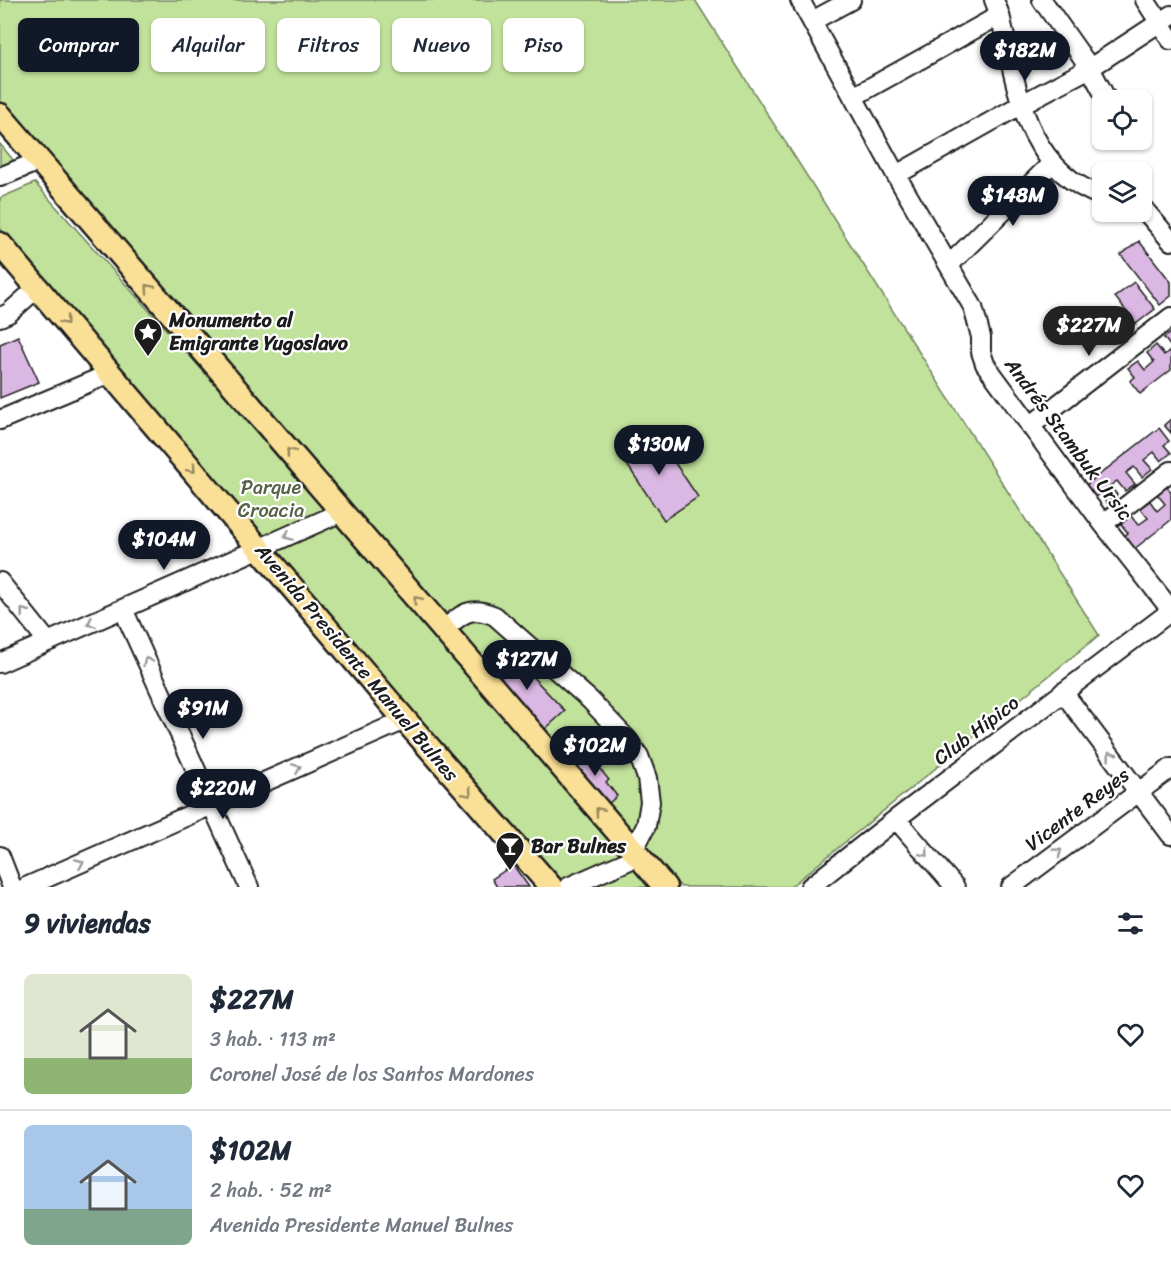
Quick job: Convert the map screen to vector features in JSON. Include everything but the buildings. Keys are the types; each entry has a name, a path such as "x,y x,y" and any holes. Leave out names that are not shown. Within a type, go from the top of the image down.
{"main road":[{"path":"0,115 665,887"},
{"name":"Avenida Presidente Manuel Bulnes","path":"0,244 405,720 551,887"}],"street":[{"name":"Andrés Stambuk Ursic","path":"800,0 896,175 973,307 985,364 1029,426 1171,611"},
{"path":"812,21 851,0"},
{"path":"1042,0 1090,68 1102,90"},
{"path":"1145,0 1166,19 1171,40"},
{"path":"853,97 997,7 1028,124 1052,164 1073,182 1092,192"},
{"path":"896,175 1090,68 1166,19"},
{"path":"0,177 39,160"},
{"path":"949,265 1052,164"},
{"path":"1152,219 1171,241"},
{"path":"0,317 9,313 37,288"},
{"path":"1029,426 1171,317"},
{"path":"0,420 110,374"},
{"path":"1103,524 1171,471"},
{"path":"0,663 342,512"},
{"path":"0,582 48,642"},
{"path":"123,609 249,887"},
{"path":"444,630 461,614 467,612 479,611 495,616 590,700 633,746 644,767 649,790 646,826 636,854 568,887"},
{"name":"Club Hípico","path":"810,887 1171,611"},
{"path":"1063,692 1171,835"},
{"path":"26,887 405,720"},
{"name":"Vicente Reyes","path":"1011,887 1171,768"},
{"path":"896,819 955,887"},
{"path":"0,856 12,887"}],"green space":[{"path":"0,0 695,0 1099,635 790,887 681,887 213,350 0,101"},
{"path":"0,144 14,161 0,167"},
{"name":"Parque Croacia","path":"35,183 329,512 261,542 0,228 0,198"},
{"path":"338,522 653,887 562,887 271,551"}],"place":[{"name":"Monumento al Emigrante Yugoslavo","path":"148,358"},
{"name":"Bar Bulnes","path":"510,872"}]}
